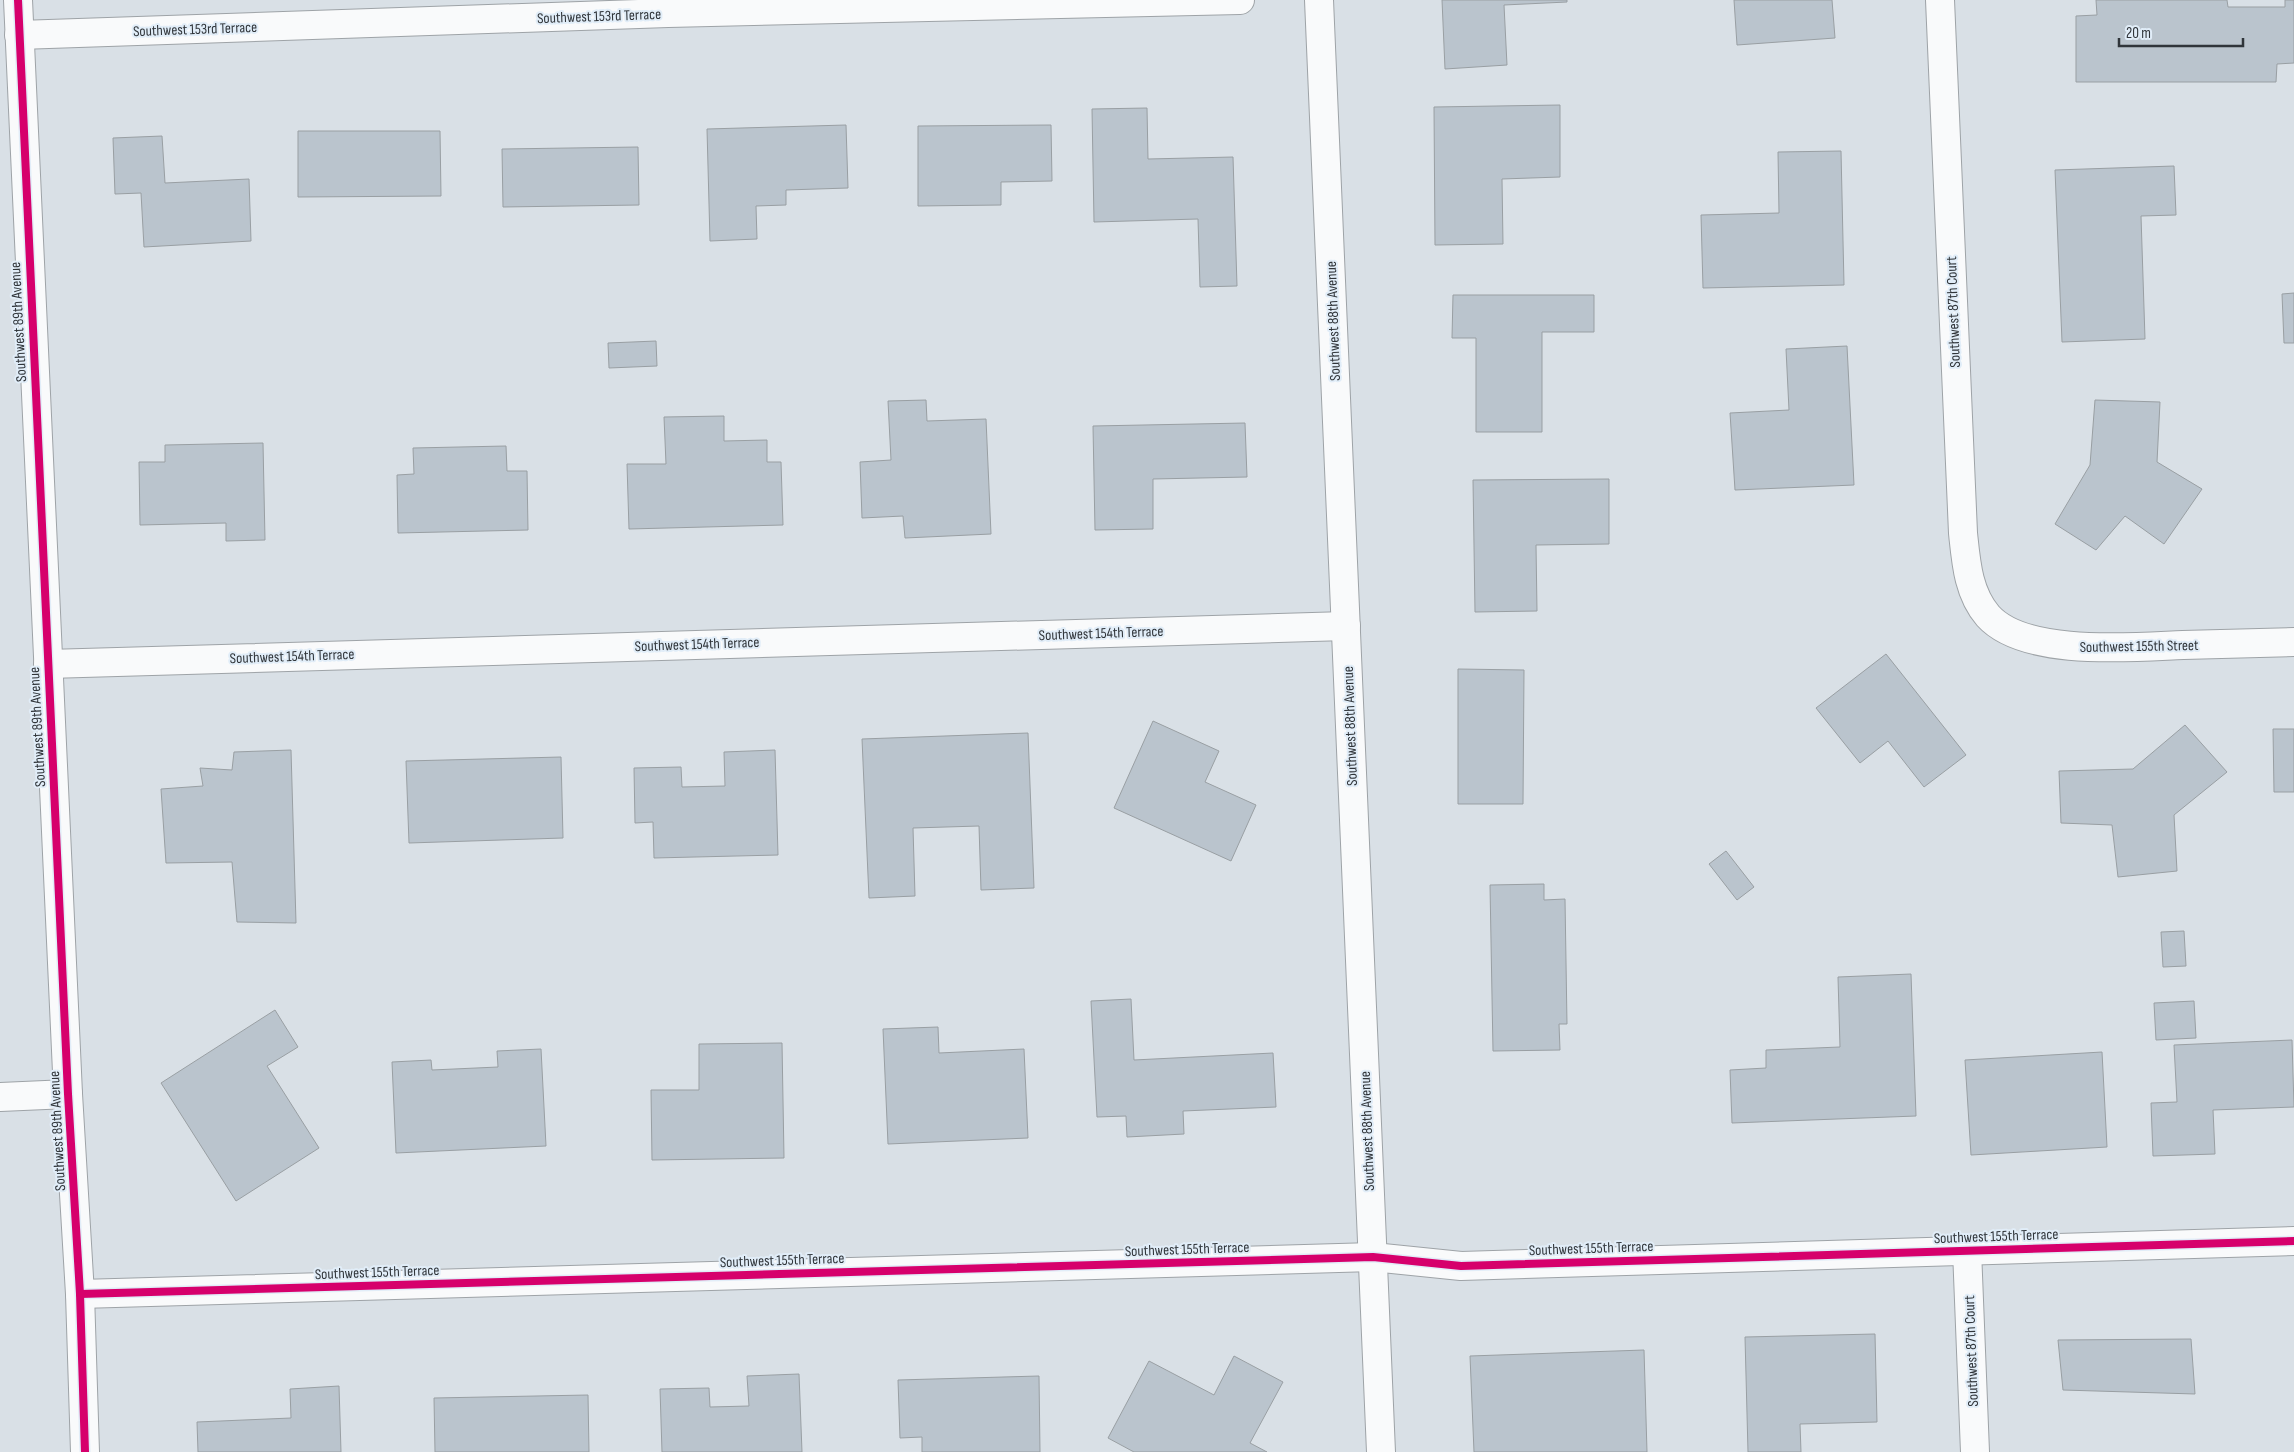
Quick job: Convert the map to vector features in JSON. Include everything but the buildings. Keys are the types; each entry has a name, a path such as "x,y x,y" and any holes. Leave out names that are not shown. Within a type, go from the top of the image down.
{"street":[{"name":"Southwest 89th Avenue","path":"18,0 68,1094 80,1294 85,1452"},
{"name":"Southwest 153rd Terrace","path":"19,34 668,7 1240,0"},
{"name":"Southwest 88th Avenue","path":"1319,0 1381,1452"},
{"name":"Southwest 87th Court","path":"1940,0 1962,533 1970,583 1979,603 1990,617"},
{"name":"Southwest 155th Street","path":"1990,617 2011,631 2071,647 2104,648 2294,642"},
{"name":"Southwest 154th Terrace","path":"48,664 1346,626"},
{"path":"0,1096 68,1094"},
{"name":"Southwest 155th Terrace","path":"80,1294 1373,1258 1461,1266 2294,1241"},
{"name":"Southwest 87th Court","path":"1968,1250 1975,1452"}],"cycle path":[{"path":"18,0 68,1094 80,1294 85,1452"},
{"path":"80,1294 1373,1257 1461,1266 2294,1241"}]}
